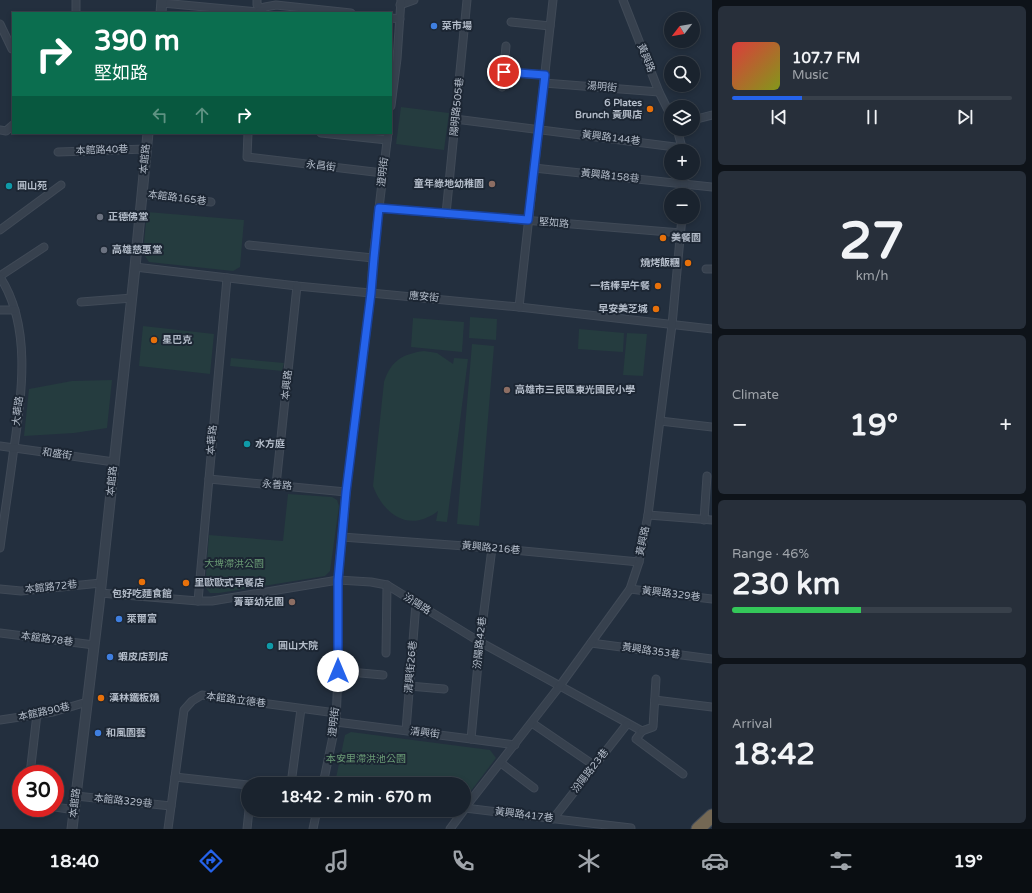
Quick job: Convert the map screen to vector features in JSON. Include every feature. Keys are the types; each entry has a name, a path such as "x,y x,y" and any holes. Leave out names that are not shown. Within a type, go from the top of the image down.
{"highway":[{"path":"698,829 712,816"}],"street":[{"path":"76,0 76,12"},
{"path":"257,0 259,11"},
{"path":"392,93 394,59 401,2 414,0"},
{"name":"陽明路505巷","path":"446,214 467,0"},
{"path":"519,307 553,0"},
{"name":"黃興路","path":"623,0 664,102"},
{"path":"161,12 162,2 259,11 265,7 276,5 342,12"},
{"path":"392,18 400,19"},
{"path":"511,22 550,26"},
{"path":"0,24 12,49"},
{"path":"502,87 506,46"},
{"name":"湯明街","path":"504,72 544,79 659,92"},
{"path":"700,118 712,115"},
{"name":"黃興路144巷","path":"455,119 664,146"},
{"path":"0,130 6,131 12,126"},
{"name":"本館路","path":"72,829 101,583 132,298 148,134"},
{"name":"永昌街","path":"248,134 247,157 383,174"},
{"path":"338,134 387,137"},
{"name":"澄明街","path":"324,777 336,722 338,671 338,580 346,492 371,293 387,137"},
{"name":"本館路40巷","path":"58,152 146,149"},
{"name":"黃興路158巷","path":"534,168 712,187"},
{"path":"685,180 685,188"},
{"path":"0,230 62,185"},
{"name":"本館路165巷","path":"142,194 211,202"},
{"name":"堅如路","path":"379,208 681,233"},
{"name":"黃興路","path":"471,801 559,687 630,589 639,562 648,515 672,325 682,224"},
{"path":"249,245 374,258"},
{"path":"0,277 44,247"},
{"name":"應安街","path":"135,267 298,286 427,297 712,329"},
{"name":"大華路","path":"0,277 14,305 19,327 22,376 0,548"},
{"name":"本華路","path":"198,601 227,278"},
{"name":"本興路","path":"276,485 298,286"},
{"path":"81,302 132,298"},
{"path":"0,310 15,310"},
{"path":"660,421 712,427"},
{"name":"和盛街","path":"0,446 114,462"},
{"path":"704,520 707,476"},
{"name":"永善路","path":"209,479 346,492"},
{"path":"648,515 712,520"},
{"name":"黃興路216巷","path":"342,537 492,548 639,562"},
{"name":"汾陽路42巷","path":"471,739 480,642 492,548"},
{"name":"汾陽路","path":"100,592 212,601 338,580 371,582 386,585 480,642 642,732"},
{"name":"本館路72巷","path":"0,589 21,591 101,583"},
{"path":"386,585 386,653"},
{"name":"黃興路329巷","path":"630,589 712,599"},
{"name":"清興街26巷","path":"406,730 416,603"},
{"name":"本館路78巷","path":"0,632 94,645"},
{"name":"黃興路353巷","path":"590,643 712,659"},
{"path":"338,671 384,675"},
{"path":"656,679 653,727 642,732 636,739 683,774"},
{"path":"409,686 444,689"},
{"name":"本館路立德巷","path":"168,829 184,710 192,701 202,695 336,713"},
{"path":"655,700 712,707"},
{"name":"本館路90巷","path":"0,720 53,712 87,702"},
{"path":"293,777 301,709"},
{"path":"31,765 37,714"},
{"name":"清興街","path":"336,722 515,745"},
{"path":"532,723 595,766"},
{"name":"汾陽路23巷","path":"553,818 627,724"},
{"path":"502,763 534,788"},
{"path":"175,776 241,784"},
{"name":"本館路329巷","path":"76,796 171,806"},
{"path":"64,809 74,810"},
{"name":"黃興路417巷","path":"471,811 553,818 631,828"},
{"path":"247,829 248,817"},
{"path":"313,829 316,817"},
{"name":"黃興路","path":"450,829 459,817"}],"green space":[{"path":"401,107 449,113 444,150 396,144"},
{"path":"147,212 244,220 240,267 233,271 149,262 143,253"},
{"path":"470,317 497,319 496,340 469,338"},
{"path":"413,318 464,322 462,352 411,347"},
{"path":"143,326 214,334 210,374 139,366"},
{"path":"579,329 624,333 623,352 578,349"},
{"path":"627,333 647,334 643,376 623,375"},
{"path":"472,344 494,346 479,526 457,524"},
{"path":"424,351 437,353 453,364 454,358 468,359 447,522 436,521 438,511 417,520 399,518 384,505 373,486 384,382 390,369 398,360 409,354"},
{"path":"231,358 284,363 282,371 230,366"},
{"path":"112,380 107,428 74,433 24,436 29,389 72,381"},
{"name":"大埤滯洪公園","path":"288,494 332,497 337,500 339,506 330,571 325,576 219,593 210,593 205,587 209,535 283,541"},
{"name":"本安里滯洪池公園","path":"351,732 490,750 496,758 471,791 471,777 336,777 345,735"}],"place":[{"name":"菜市場","path":"434,26"},
{"name":"6 Plates Brunch 黃興店","path":"650,109"},
{"name":"童年綠地幼稚園","path":"492,184"},
{"name":"圓山苑","path":"9,186"},
{"name":"正德佛堂","path":"100,217"},
{"name":"美餐園","path":"663,238"},
{"name":"高雄慈惠堂","path":"104,250"},
{"name":"燒烤飯糰","path":"688,263"},
{"name":"一桔棒早午餐","path":"658,286"},
{"name":"早安美芝城","path":"656,309"},
{"name":"星巴克","path":"154,340"},
{"name":"高雄市三民區東光國民小學","path":"507,390"},
{"name":"水方庭","path":"247,444"},
{"name":"包好吃麵食館","path":"142,582"},
{"name":"里歐歐式早餐店","path":"186,583"},
{"name":"菁華幼兒園","path":"292,602"},
{"name":"萊爾富","path":"119,619"},
{"name":"圓山大院","path":"270,646"},
{"name":"蝦皮店到店","path":"110,657"},
{"name":"漢林鐵板燒","path":"101,698"},
{"name":"和風園藝","path":"98,733"}],"route":[{"path":"338,671 338,580 346,492 371,293 379,208 528,220 545,75 504,72"}]}
